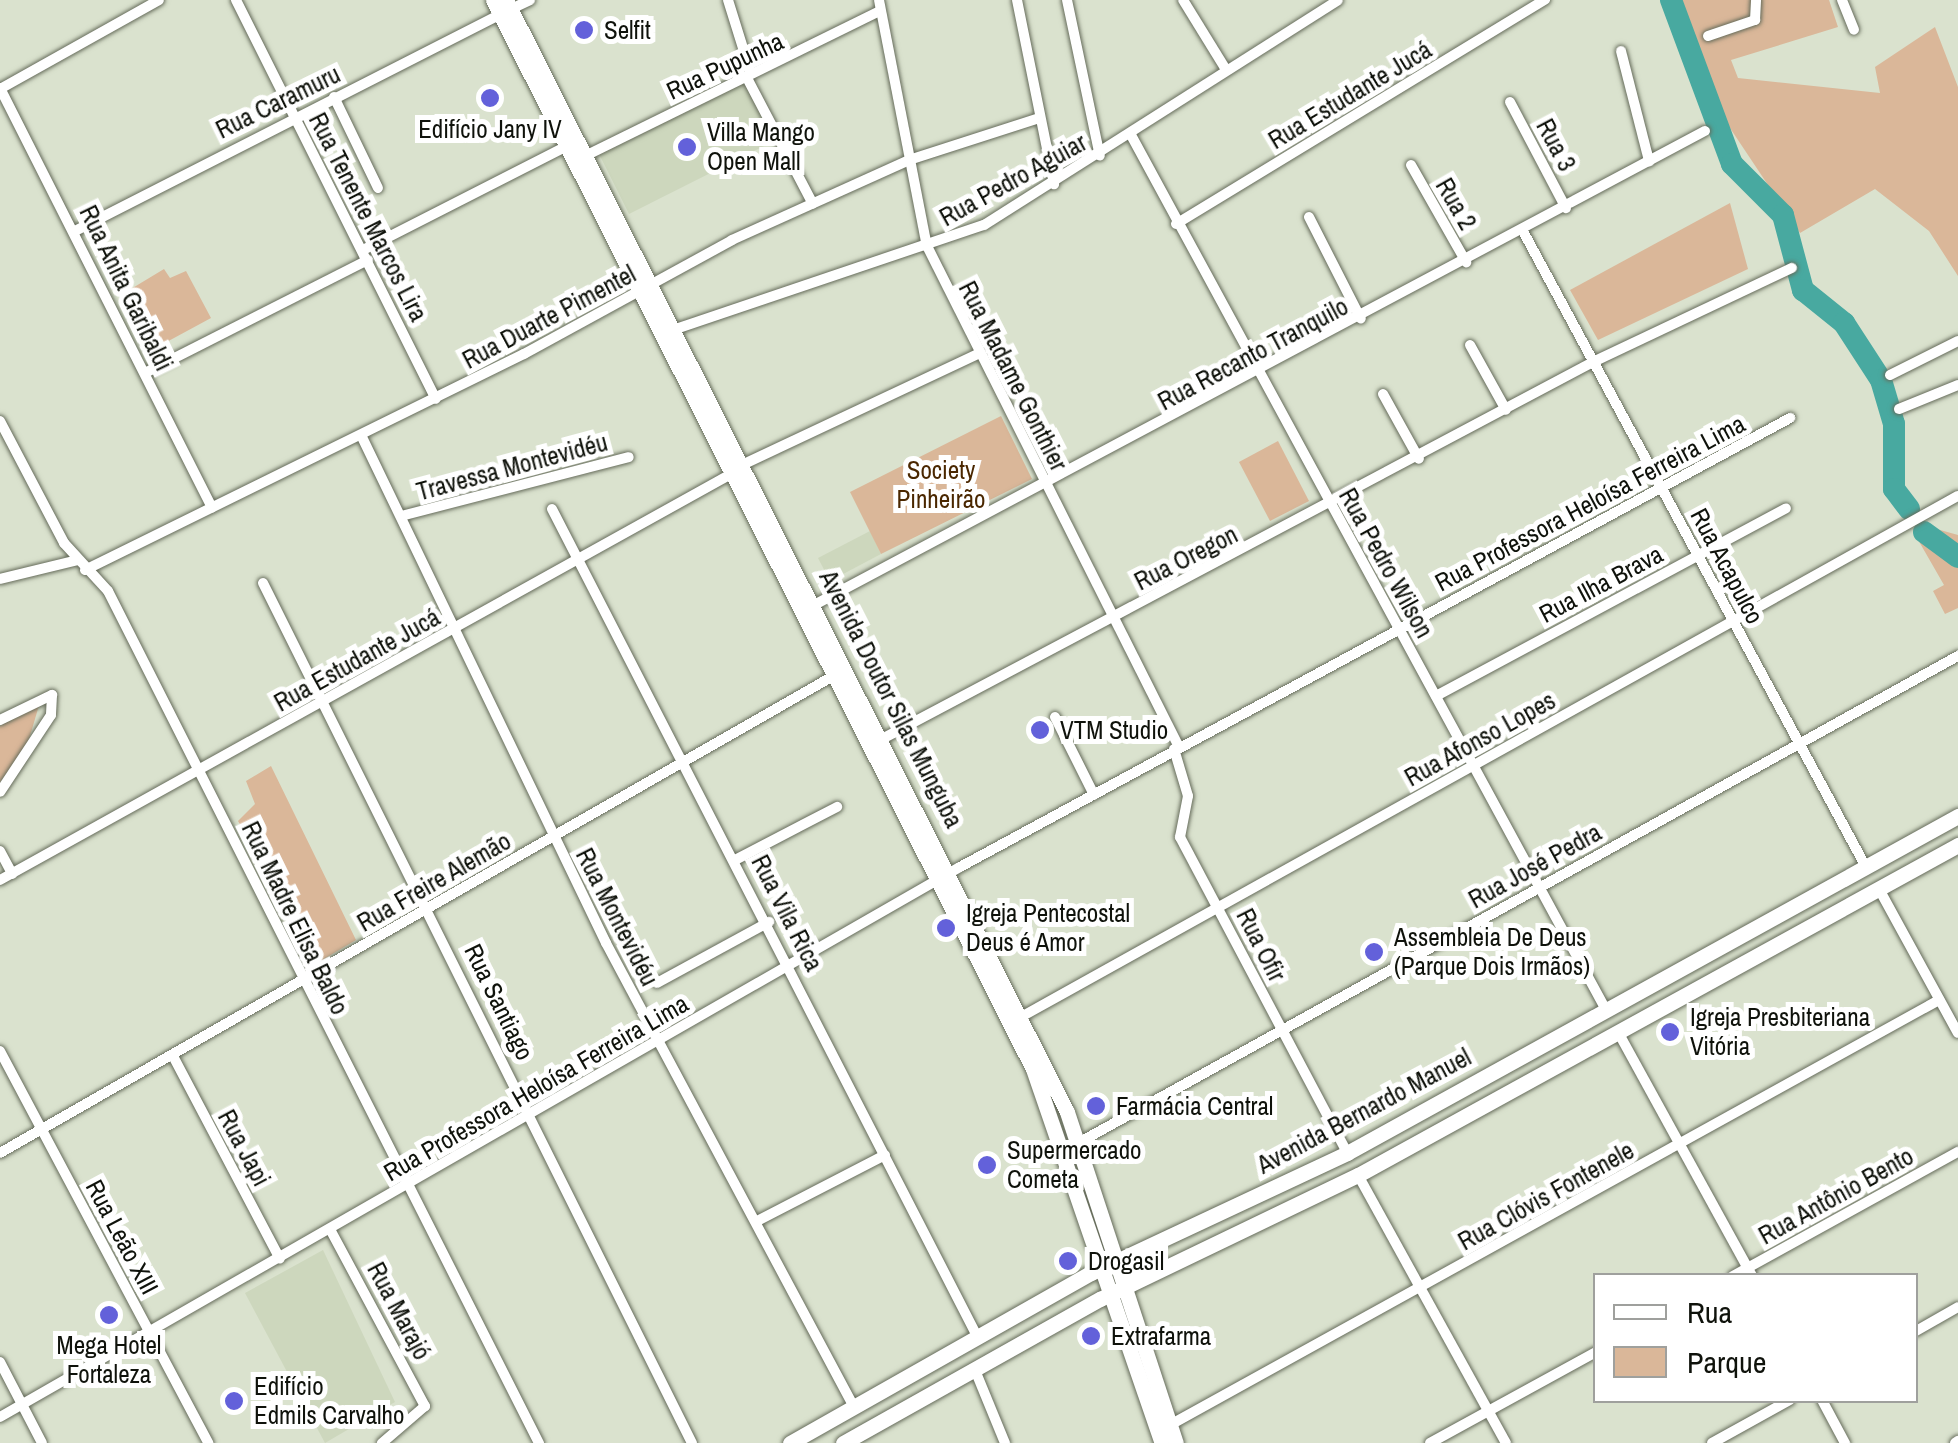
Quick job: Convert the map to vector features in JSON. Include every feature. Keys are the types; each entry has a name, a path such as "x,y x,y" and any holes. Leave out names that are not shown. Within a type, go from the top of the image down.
{"main road":[{"name":"Avenida Doutor Silas Munguba","path":"503,6 567,146 648,289 676,329 835,675 1021,1017 1080,1142 1116,1292 1162,1443"},
{"name":"Avenida Doutor Silas Munguba","path":"503,6 587,155 648,289 738,468 816,604 882,740 1058,1124 1110,1264"},
{"name":"Avenida Bernardo Manuel","path":"790,1443 1110,1264 1347,1152 1956,818"},
{"path":"1956,818 1958,836"},
{"path":"1910,843 1922,865"},
{"name":"Avenida Bernardo Manuel","path":"843,1443 1116,1292 1358,1174 1958,845"},
{"name":"Avenida Doutor Silas Munguba","path":"1116,1292 1176,1443"}],"street":[{"path":"0,88 159,0"},
{"name":"Rua Tenente Marcos Lira","path":"236,0 436,399"},
{"name":"Rua Caramuru","path":"75,231 503,6 530,0"},
{"path":"728,0 748,75 812,204"},
{"path":"1017,0 1054,184"},
{"path":"1068,0 1100,156"},
{"path":"1183,0 1226,68"},
{"name":"Rua Pedro Aguiar","path":"676,329 926,246 1054,184 1226,68 1337,0"},
{"name":"Rua Estudante Jucá","path":"1176,224 1545,0"},
{"path":"1708,36 1755,20 1756,0"},
{"path":"1842,0 1854,30"},
{"name":"Rua Pupunha","path":"587,155 879,6"},
{"name":"Rua Madame Gonthier","path":"879,6 926,246 1177,748"},
{"path":"1620,51 1649,162"},
{"name":"Rua Anita Garibaldi","path":"0,88 212,508"},
{"path":"334,97 378,188"},
{"name":"Rua 3","path":"1510,102 1566,208"},
{"name":"Rua Duarte Pimentel","path":"86,570 436,399 812,204 908,160 1039,118"},
{"name":"Rua Recanto Tranquilo","path":"816,604 1524,233 1704,131"},
{"name":"Rua Pedro Wilson","path":"1131,134 1176,224 1260,371 1606,1010"},
{"path":"145,373 567,146"},
{"name":"Rua 2","path":"1410,165 1466,262"},
{"path":"1308,217 1361,319"},
{"name":"Rua Acapulco","path":"1524,233 1866,867"},
{"name":"Rua Oregon","path":"882,740 1332,506 1592,362 1792,268"},
{"path":"1890,375 1958,341"},
{"path":"1470,345 1506,410"},
{"name":"Rua Estudante Jucá","path":"0,880 200,772 738,468 980,353"},
{"path":"1899,409 1958,385"},
{"path":"1383,394 1418,459"},
{"name":"Rua Professora Heloísa Ferreira Lima","path":"0,1417 534,1116 944,876 1790,418"},
{"name":"Rua Madre Elisa Baldo","path":"0,421 78,560 108,591 538,1443"},
{"name":"Rua Montevidéu","path":"361,436 404,516 554,837 854,1407"},
{"name":"Travessa Montevidéu","path":"404,516 629,457"},
{"name":"Rua Afonso Lopes","path":"1021,1017 1958,496"},
{"name":"Rua Ilha Brava","path":"1436,696 1786,508"},
{"name":"Rua Vila Rica","path":"552,509 738,859 978,1338"},
{"path":"0,579 78,560"},
{"name":"Rua Santiago","path":"262,583 326,698 431,907 692,1443"},
{"name":"Rua José Pedra","path":"1080,1142 1958,656"},
{"name":"Rua Freire Alemão","path":"0,1153 835,675"},
{"path":"0,720 52,695 51,715 0,792"},
{"path":"1055,716 1094,795"},
{"name":"Rua Ofir","path":"1177,748 1188,796 1180,837 1347,1152"},
{"path":"738,859 837,807"},
{"path":"0,852 12,874"},
{"path":"1879,889 1958,1032"},
{"path":"657,983 770,922"},
{"name":"Rua Clóvis Fontenele","path":"1170,1425 1939,1000"},
{"path":"1618,1032 1750,1272"},
{"name":"Rua Leão XIII","path":"0,1051 208,1443"},
{"name":"Rua Japi","path":"173,1056 280,1259"},
{"name":"Rua Antônio Bento","path":"1750,1272 1958,1152"},
{"path":"757,1221 885,1155"},
{"path":"1358,1174 1506,1443"},
{"name":"Rua Marajó","path":"331,1231 425,1413 382,1443"},
{"path":"1918,1330 1958,1307"},
{"path":"1430,1443 1593,1354"},
{"path":"0,1362 42,1443"},
{"path":"975,1370 1005,1443"},
{"path":"1712,1443 1785,1403"},
{"path":"1824,1403 1845,1443"}],"shaded area":[{"name":"Villa Mango Open Mall","path":"744,79 776,140 629,214 599,154"},
{"path":"870,531 881,554 830,581 818,558"},
{"path":"323,1250 395,1402 325,1443 245,1293"}],"green space":[{"path":"1677,0 1829,0 1838,27 1731,60 1738,78 1880,93 1875,67 1935,27 1958,87 1958,276 1929,231 1875,189 1800,233 1712,101"},
{"path":"1730,203 1748,269 1598,340 1570,290"},
{"path":"164,269 170,278 186,271 211,318 150,351 121,295"},
{"name":"Society Pinheirão","path":"1001,416 1032,479 881,554 850,492"},
{"path":"1278,441 1309,501 1270,521 1239,462"},
{"path":"1933,528 1958,535 1958,608 1945,614 1933,591 1944,585 1917,538"},
{"path":"40,702 27,746 0,782 0,726"},
{"path":"271,766 356,940 319,962 238,821 255,804 246,781"}],"waterway":[{"path":"1671,0 1732,164 1783,215 1803,290 1844,323 1881,380 1894,424 1894,489 1909,509"},
{"path":"1924,532 1958,557"}],"place":[{"name":"Selfit","path":"584,30"},
{"name":"Edifício Jany IV","path":"490,98"},
{"name":"Villa Mango Open Mall","path":"687,147"},
{"name":"VTM Studio","path":"1040,730"},
{"name":"Igreja Pentecostal Deus é Amor","path":"946,928"},
{"name":"Assembleia De Deus (Parque Dois Irmãos)","path":"1374,952"},
{"name":"Igreja Presbiteriana Vitória","path":"1670,1032"},
{"name":"Farmácia Central","path":"1096,1106"},
{"name":"Supermercado Cometa","path":"987,1165"},
{"name":"Drogasil","path":"1068,1261"},
{"name":"Mega Hotel Fortaleza","path":"109,1315"},
{"name":"Extrafarma","path":"1091,1336"},
{"name":"Edifício Edmils Carvalho","path":"234,1401"}]}
